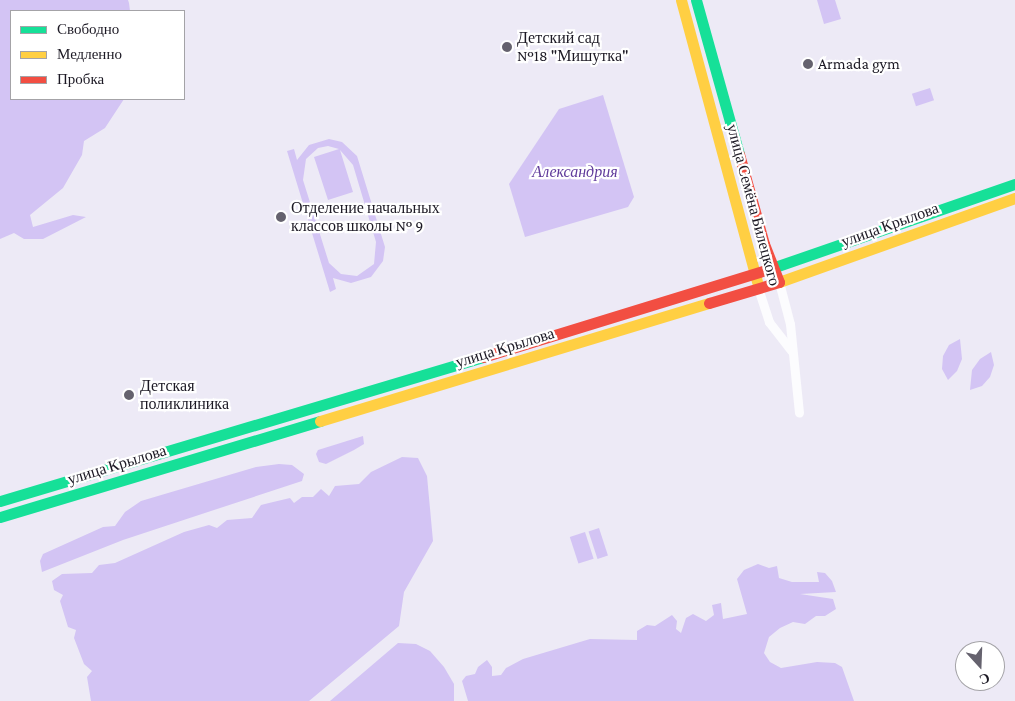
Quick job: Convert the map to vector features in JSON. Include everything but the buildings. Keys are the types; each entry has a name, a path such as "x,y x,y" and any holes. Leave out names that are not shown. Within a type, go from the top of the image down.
{"main road":[{"name":"улица Семёна Билецкого","path":"681,0 758,288"},
{"name":"улица Семёна Билецкого","path":"696,0 772,268 779,282"},
{"name":"улица Крылова","path":"0,501 755,274 1015,184"},
{"name":"улица Крылова","path":"0,517 779,282 1015,198"}],"street":[{"path":"779,282 784,295 798,413"},
{"name":"улица Семёна Билецкого","path":"758,288 769,322 792,352"}],"green space":[{"path":"0,0 128,0 130,10 10,10 10,100 123,100 105,128 84,141 82,155 63,188 30,215 33,227 73,215 86,217 43,239 24,239 14,233 0,239"},
{"path":"817,0 835,0 841,19 824,24"},
{"path":"930,88 934,100 916,106 912,94"},
{"name":"Александрия","path":"603,95 634,197 628,207 525,237 509,184 559,109"},
{"path":"329,139 342,142 357,156 385,247 383,261 371,277 351,283 333,278 336,289 330,292 287,151 294,149 297,160 309,145","holes":["328,146 339,149 314,157 328,200 353,192 340,150 353,165 376,242 374,264 357,276 341,274 329,263 303,180 306,159 318,148"]},
{"path":"960,339 962,359 957,371 948,380 942,369 943,356 949,345"},
{"path":"991,352 994,365 990,377 982,386 970,390 972,370 980,359"},
{"path":"363,436 364,444 354,450 326,464 319,462 316,454 318,450"},
{"path":"402,457 418,458 427,476 433,541 404,592 399,626 309,701 91,701 87,677 92,671 84,664 74,638 76,630 68,627 60,601 63,595 54,590 52,581 62,574 92,573 99,565 115,563 184,532 209,525 217,528 227,520 252,518 261,505 290,498 294,503 302,497 313,497 321,489 329,496 335,486 359,484 371,472"},
{"path":"279,464 292,465 304,474 302,481 123,540 42,572 40,561 43,554 103,527 115,526 125,512 141,501 256,467"},
{"path":"599,528 608,556 597,559 589,531"},
{"path":"585,532 594,559 578,564 570,537"},
{"path":"758,564 769,568 777,566 779,578 792,582 819,582 817,572 825,573 832,581 836,592 800,594 833,599 836,609 825,616 816,616 805,624 793,622 780,628 769,637 764,653 770,662 781,668 817,662 835,663 842,667 854,701 468,701 462,681 466,676 475,674 478,667 487,660 492,667 492,676 501,675 506,668 523,659 590,639 637,640 637,631 647,625 655,626 672,615 677,621 676,629 681,633 686,618 693,614 706,621 714,615 712,605 721,603 723,619 747,614 737,579 744,570"},
{"path":"398,643 416,644 430,651 444,667 454,684 454,701 330,701"}],"traffic: fast":[{"path":"696,0 739,154"},
{"path":"772,268 1015,184"},
{"path":"0,501 483,357"},
{"path":"0,517 320,421"}],"traffic: slow":[{"path":"681,0 757,282"},
{"path":"779,282 1015,198"},
{"path":"320,421 709,303"}],"traffic: jam":[{"path":"709,303 779,282 764,244 739,154"},
{"path":"483,357 772,268"}],"place":[{"name":"Детский сад №18 \"Мишутка\"","path":"507,47"},
{"name":"Armada gym","path":"808,64"},
{"name":"Отделение начальных классов школы № 9","path":"281,217"},
{"name":"Детская поликлиника","path":"129,395"}]}
